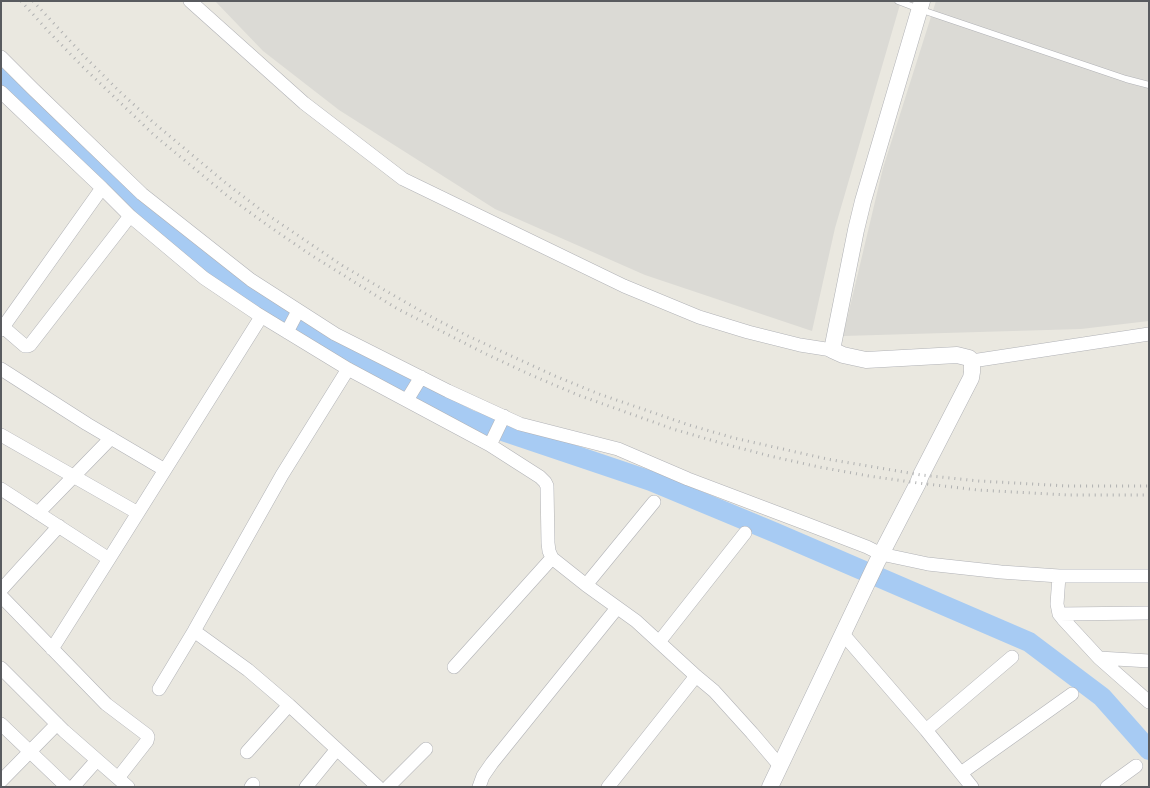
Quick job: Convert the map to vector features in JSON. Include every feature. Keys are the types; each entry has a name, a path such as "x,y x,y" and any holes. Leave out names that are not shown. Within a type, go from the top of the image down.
{"street":[{"path":"190,1 304,104 403,179 624,286 699,318 748,332 800,345 832,350 843,355 866,360 957,355 969,358 972,361 973,367 970,378 865,586 770,787"},
{"path":"832,350 859,216 921,5"},
{"path":"1,57 33,90 142,194 251,280 335,334 520,424 618,449 688,479 867,547 879,558 1001,572 1059,576 1149,576"},
{"path":"1,92 130,216 204,278 261,317 348,369 490,445 540,477 547,486 548,543 552,558 636,621 714,691 780,766"},
{"path":"102,188 2,329 25,346 30,345 130,216"},
{"path":"287,332 298,311"},
{"path":"52,649 261,317"},
{"path":"972,361 1149,334"},
{"path":"1,369 165,470"},
{"path":"160,690 282,475 348,369"},
{"path":"407,400 421,377"},
{"path":"490,445 504,416"},
{"path":"1,434 138,513"},
{"path":"38,513 111,438"},
{"path":"1,489 109,559"},
{"path":"586,585 654,502"},
{"path":"1,590 59,526"},
{"path":"659,642 745,533"},
{"path":"454,667 552,558"},
{"path":"1059,576 1057,604 1059,614 1099,658 1149,702"},
{"path":"1,596 106,704 120,716 145,733 148,737 145,744 118,778"},
{"path":"479,787 492,762 618,608"},
{"path":"1059,614 1149,613"},
{"path":"194,631 248,670 289,705 378,787"},
{"path":"843,634 926,730 972,787"},
{"path":"926,730 1012,656"},
{"path":"1099,658 1149,661"},
{"path":"1,668 57,724 128,787"},
{"path":"608,787 696,676"},
{"path":"961,773 1072,694"},
{"path":"247,752 289,705"},
{"path":"1,724 67,787"},
{"path":"1,781 57,724"},
{"path":"306,787 337,749"},
{"path":"388,787 426,749"},
{"path":"73,787 97,760"},
{"path":"1107,787 1136,766"}],"lane":[{"path":"898,1 921,5 1126,79 1149,85"}],"shaded area":[{"path":"215,1 901,1 835,228 812,331 645,275 495,209 339,110 263,51"},
{"path":"936,1 1149,1 1149,321 1081,329 843,336 883,168"}],"waterway":[{"path":"1,71 95,163 170,233 235,283 335,348 470,420 651,481 1029,642 1102,697 1149,750"}],"railway":[{"path":"21,1 83,67 154,135 230,198 311,255 396,308 531,375 578,395 673,429 770,456 819,467 869,476 978,490 1068,495 1149,495"},
{"path":"33,1 85,57 154,123 227,184 265,213 343,266 426,314 468,336 555,376 599,394 689,425 734,438 827,459 921,475 979,481 1068,486 1149,486"}]}
